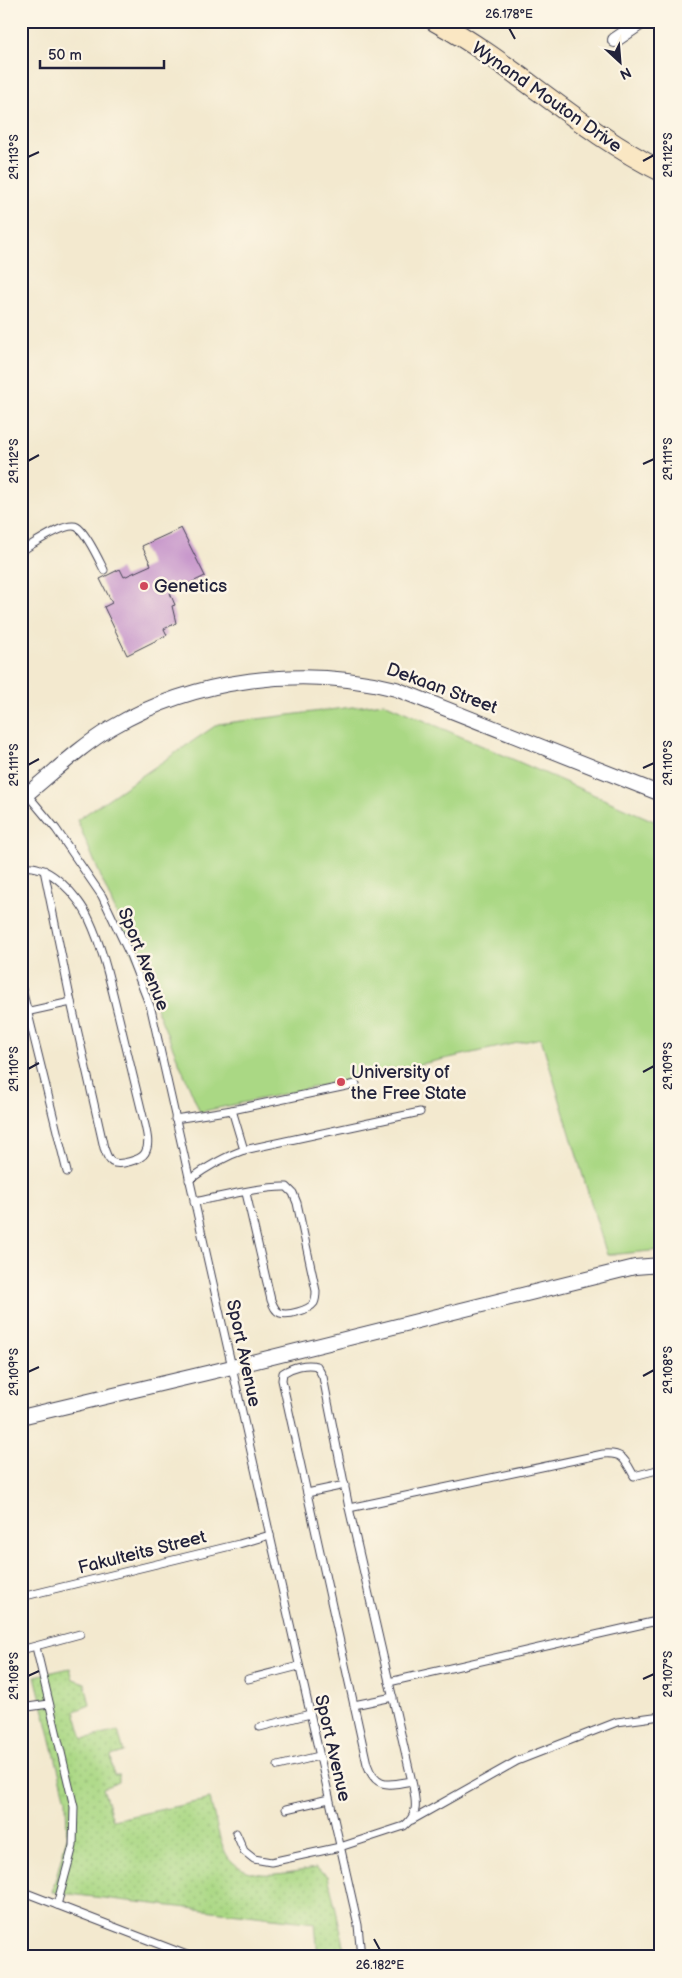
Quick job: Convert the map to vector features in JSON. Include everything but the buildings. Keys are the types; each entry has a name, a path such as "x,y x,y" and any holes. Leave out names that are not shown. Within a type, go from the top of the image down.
{"street":[{"name":"Wynand Mouton Drive","path":"435,21 521,77 632,156 661,171"},
{"path":"615,40 644,21"},
{"name":"Dekaan Street","path":"23,793 84,745 110,728 138,714 178,698 252,680 326,677 367,681 396,689 661,794"},
{"path":"21,1417 232,1368 635,1267 661,1265"}],"lane":[{"path":"21,551 63,528 72,526 82,531 104,570"},
{"name":"Sport Avenue","path":"23,793 67,844 102,896 130,955 151,1009 358,1925 361,1957"},
{"path":"21,868 26,866 44,870 60,881 77,900 89,918 106,967 148,1138 148,1146 144,1154 138,1158 118,1163 111,1162 104,1148 44,870"},
{"path":"21,985 25,1012 67,1172"},
{"path":"25,1012 71,1002"},
{"path":"176,1119 232,1110 356,1084"},
{"path":"232,1110 244,1150"},
{"path":"189,1180 208,1166 244,1150 420,1112"},
{"path":"194,1202 280,1187 287,1187 293,1193 297,1203 316,1291 316,1299 313,1305 307,1309 286,1314 280,1313 274,1308 246,1193"},
{"path":"412,1781 389,1785 379,1782 371,1776 282,1380 283,1373 291,1368 311,1364 317,1366 320,1371 349,1508 412,1781 416,1810 412,1820"},
{"path":"349,1508 603,1454 615,1453 622,1456 634,1476 661,1469"},
{"path":"307,1493 345,1485"},
{"name":"Fakulteits Street","path":"21,1597 270,1535"},
{"path":"390,1682 661,1620"},
{"path":"21,1650 80,1634"},
{"path":"36,1647 74,1807 73,1846 57,1905"},
{"path":"248,1679 299,1666"},
{"path":"354,1705 393,1697"},
{"path":"21,1708 49,1704"},
{"path":"260,1727 310,1714"},
{"path":"236,1833 244,1851 254,1859 272,1862 340,1847 404,1826 517,1762 617,1722 661,1716"},
{"path":"278,1766 319,1756"},
{"path":"286,1809 329,1799"},
{"path":"21,1891 192,1957"}],"green space":[{"path":"384,703 654,821 661,822 661,1250 607,1255 541,1038 200,1112 77,820 218,724"},
{"path":"70,1668 73,1679 85,1683 90,1705 75,1711 83,1739 118,1731 124,1752 111,1756 114,1775 119,1775 119,1782 103,1788 113,1820 210,1799 223,1846 229,1858 238,1866 259,1874 316,1868 328,1876 343,1940 345,1957 318,1957 315,1923 52,1892 67,1837 66,1800 35,1676"}],"place":[{"name":"Genetics","path":"144,586"},
{"name":"University of the Free State","path":"341,1082"}]}
